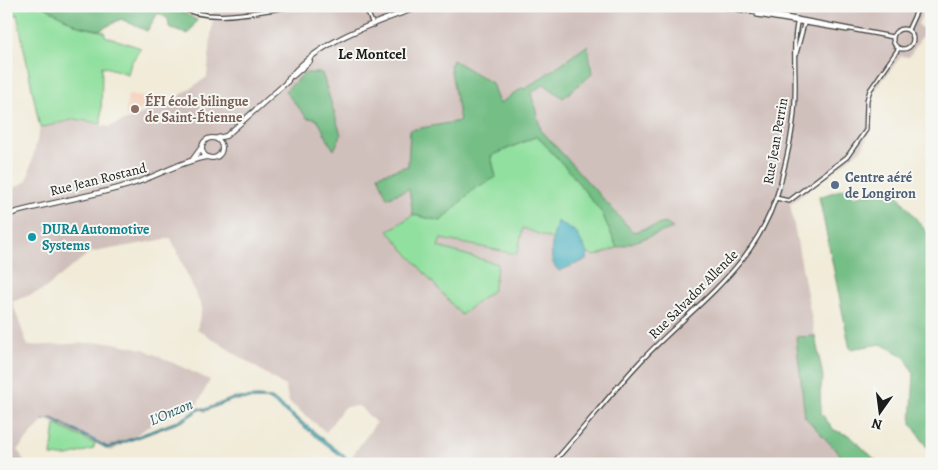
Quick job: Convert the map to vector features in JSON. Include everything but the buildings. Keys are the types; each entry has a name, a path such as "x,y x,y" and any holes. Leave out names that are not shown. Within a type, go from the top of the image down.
{"main road":[{"path":"201,148 207,157 214,158 219,156 226,136 321,50 343,38 422,6"},
{"path":"193,160 208,138 226,136"},
{"path":"216,138 222,147"},
{"name":"Rue Jean Rostand","path":"6,215 47,203 129,185 157,176 193,160 207,157"}],"street":[{"path":"177,6 190,13 209,16 298,6"},
{"path":"365,6 373,25"},
{"path":"714,6 893,37"},
{"path":"908,30 919,6"},
{"name":"Rue Jean Perrin","path":"776,198 794,111 797,21"},
{"name":"Rue Jean Perrin","path":"795,57 805,22"},
{"path":"899,30 908,30 912,35 911,45 906,49 899,48 894,44 893,37 899,30"},
{"path":"776,198 789,201 847,157 866,130 867,100 870,90 899,48"},
{"name":"Rue Salvador Allende","path":"552,464 641,361 713,294 740,265 763,229 776,198"}],"shaded area":[{"path":"214,6 925,6 918,24 925,31 909,57 901,56 873,93 870,131 862,149 790,204 815,336 797,337 805,417 849,464 353,464 349,460 376,423 359,406 344,407 326,432 289,402 285,386 197,329 202,308 171,238 89,253 43,290 12,302 28,346 109,342 143,349 210,380 197,405 160,419 112,451 45,419 18,449 25,464 6,464 6,192 27,181 40,128 75,119 109,127 169,103 207,77"},
{"name":"ÉFI école bilingue de Saint-Étienne","path":"128,94 163,100 125,118"}],"green space":[{"path":"6,6 45,6 78,26 105,32 105,36 141,48 131,63 128,74 102,66 101,124 75,119 40,128 17,14 6,21"},
{"path":"43,6 170,6 197,20 188,34 169,27 168,19 158,13 147,31 121,19 100,30 78,26"},
{"path":"588,45 592,74 563,98 544,84 531,93 541,130 633,232 665,223 673,228 617,248 602,213 569,171 537,136 491,156 496,177 474,189 441,221 413,215 409,189 387,198 378,175 408,166 410,130 460,121 450,66 453,60 492,83 499,104 522,88 525,89"},
{"path":"305,73 322,73 341,135 334,150 316,119 307,118 285,91"},
{"path":"537,136 569,171 602,213 617,248 595,256 523,228 517,254 441,239 438,247 498,264 493,290 461,315 388,231 413,215 441,221 474,189 496,177 491,156"},
{"path":"846,188 854,197 892,188 932,239 932,447 928,449 911,423 914,374 905,357 881,344 850,349 819,197"},
{"path":"815,336 823,377 820,392 821,413 834,430 850,436 880,464 849,464 805,417 796,337"},
{"path":"55,424 95,444 93,449 68,456 51,456"}],"water":[{"path":"557,221 576,232 588,254 586,260 559,271 552,261 551,254"},
{"path":"233,398 272,398 355,464 351,464 272,402 265,399 233,400 205,411 201,409 183,421 108,449 51,419 43,420 52,418 108,447 182,419 199,408 205,409"}],"place":[{"name":"ÉFI école bilingue de Saint-Étienne","path":"135,109"},
{"name":"Centre aéré de Longiron","path":"835,185"},
{"name":"DURA Automotive Systems","path":"32,237"}],"district":[{"name":"Le Montcel","path":"372,54"}],"water label":[{"name":"L'Onzon","path":"171,412"}]}
